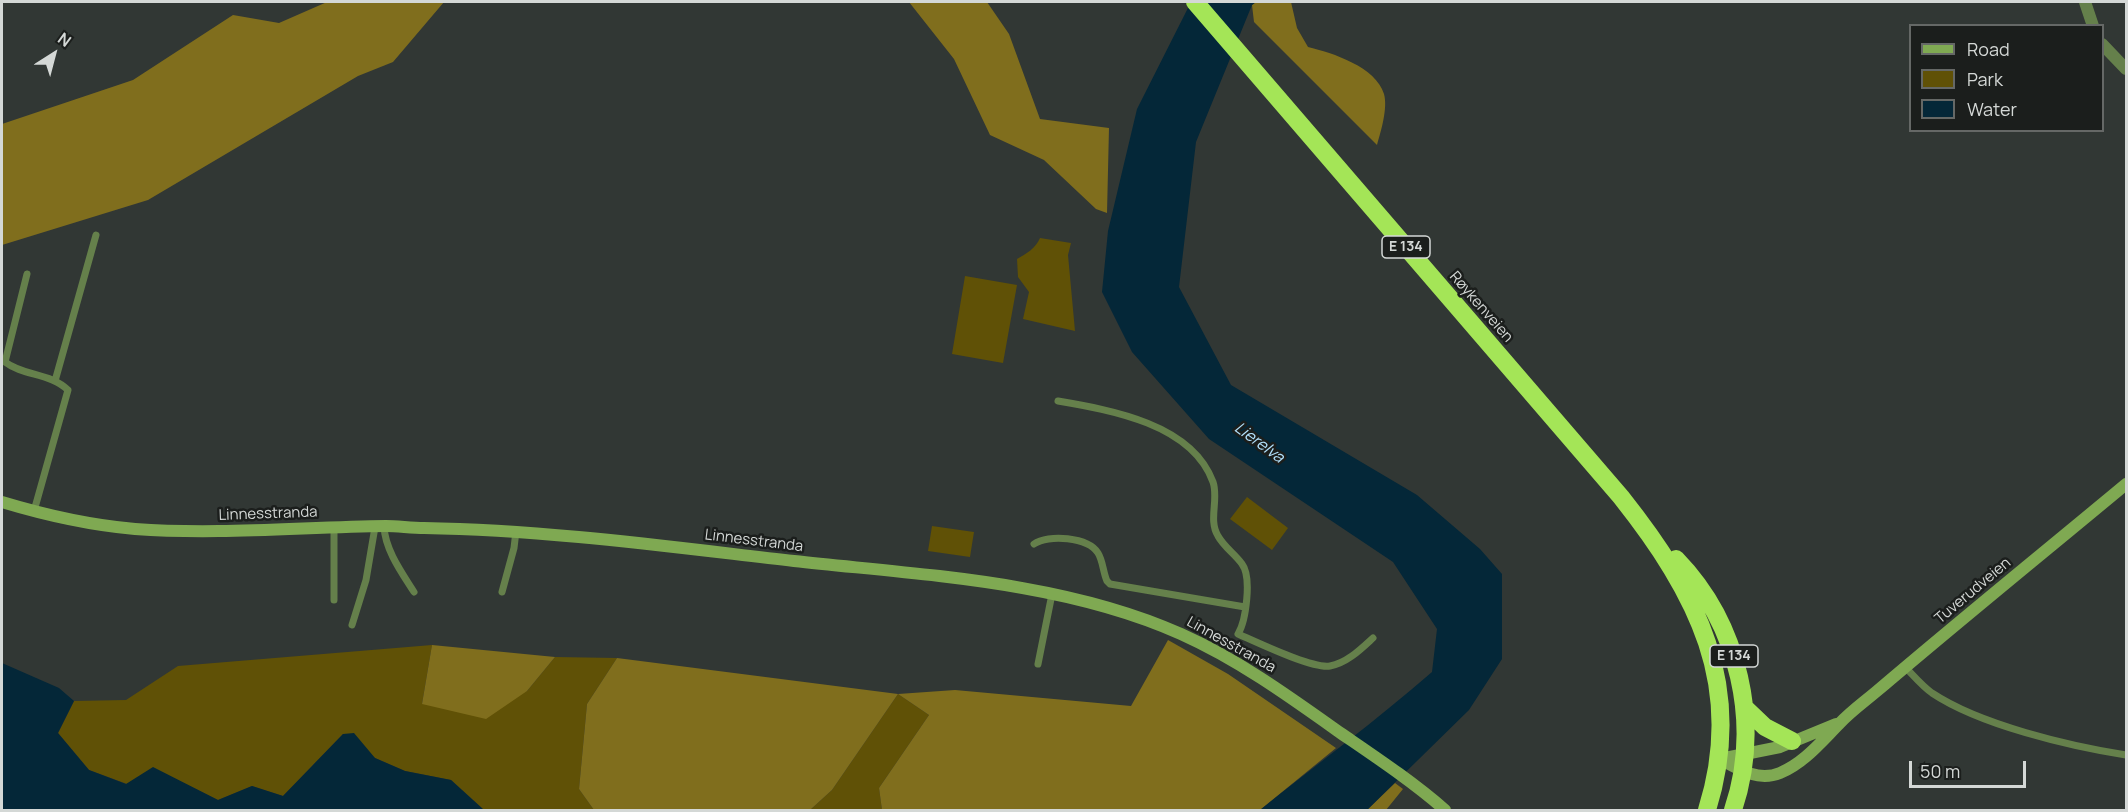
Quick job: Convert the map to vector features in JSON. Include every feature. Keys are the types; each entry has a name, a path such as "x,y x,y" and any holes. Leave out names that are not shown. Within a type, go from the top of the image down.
{"highway":[{"name":"Røykenveien","path":"1195,2 1645,528 1688,572 1717,615 1731,644 1740,677 1744,707 1744,772 1733,810"},
{"name":"Røykenveien","path":"1645,528 1680,581 1704,634 1712,659 1719,696 1722,732 1720,759 1707,810"},
{"path":"1744,707 1765,727 1792,741"}],"street":[{"path":"2085,2 2092,24"},
{"path":"2104,45 2127,69"},
{"name":"Tuverudveien","path":"1720,759 1744,772 1764,776 1779,774 1815,749 1840,723 1905,667 2127,483"},
{"name":"Linnesstranda","path":"2,502 88,523 134,529 209,530 380,526 516,531 913,574 1052,594 1133,615 1180,633 1242,666 1340,732 1445,810"},
{"name":"Tuverudveien","path":"1720,759 1780,747 1840,723"}],"lane":[{"path":"56,381 96,235"},
{"path":"27,274 5,362 56,381 68,390 34,511"},
{"path":"1058,401 1121,413 1167,434 1188,447 1205,465 1215,487 1214,525 1218,537 1244,565 1247,581 1245,607 1243,627 1238,634 1315,665 1329,666 1352,657 1372,638"},
{"path":"380,526 390,550 414,592"},
{"path":"352,625 380,526"},
{"path":"334,527 334,600"},
{"path":"502,592 514,548 516,531"},
{"path":"1034,544 1043,539 1050,539 1075,540 1089,544 1099,555 1105,576 1110,584 1245,607"},
{"path":"1038,664 1052,594"},
{"path":"1905,667 1933,694 1971,713 2049,739 2127,755"}],"green space":[{"path":"1040,238 1071,243 1068,255 1075,331 1023,319 1029,292 1018,277 1017,259 1033,248"},
{"path":"965,276 1017,285 1003,363 952,354"},
{"path":"1247,497 1288,528 1272,550 1230,519"},
{"path":"932,526 974,532 970,557 928,551"},
{"path":"432,645 422,704 527,691 555,657 617,658 587,704 579,789 594,810 484,810 451,780 405,771 375,758 343,734 283,796 252,786 218,800 153,768 127,784 89,770 58,733 74,701 126,700 178,666"},
{"path":"898,694 929,715 879,788 882,810 810,810 832,790"}],"shaded area":[{"path":"327,2 444,2 393,62 358,76 148,200 2,245 2,124 133,80 233,15 279,23"},
{"path":"909,2 987,2 1009,34 1040,119 1109,128 1107,213 1096,209 1044,160 990,135 954,59"},
{"path":"1256,2 1291,2 1297,28 1308,47 1341,57 1363,69 1379,84 1384,94 1385,106 1384,120 1377,145 1254,22 1252,5"},
{"path":"1168,640 1228,674 1336,748 1260,810 882,810 879,788 929,715 898,694 955,690 1131,706"},
{"path":"432,645 555,657 527,691 486,719 422,704"},
{"path":"617,658 898,694 832,790 810,810 594,810 579,789 587,704"},
{"path":"1395,783 1403,789 1386,810 1367,810"}],"water":[{"name":"Lierelva","path":"1191,2 1256,2 1252,5 1196,142 1179,287 1231,385 1417,495 1480,549 1502,574 1502,659 1469,710 1367,810 1260,810 1432,672 1437,629 1393,562 1209,439 1132,352 1102,292 1108,231 1137,109"},
{"path":"2,663 59,688 74,701 58,733 89,770 126,784 153,767 218,800 252,786 283,796 343,734 354,733 375,758 405,771 451,780 484,810 2,810"}]}
